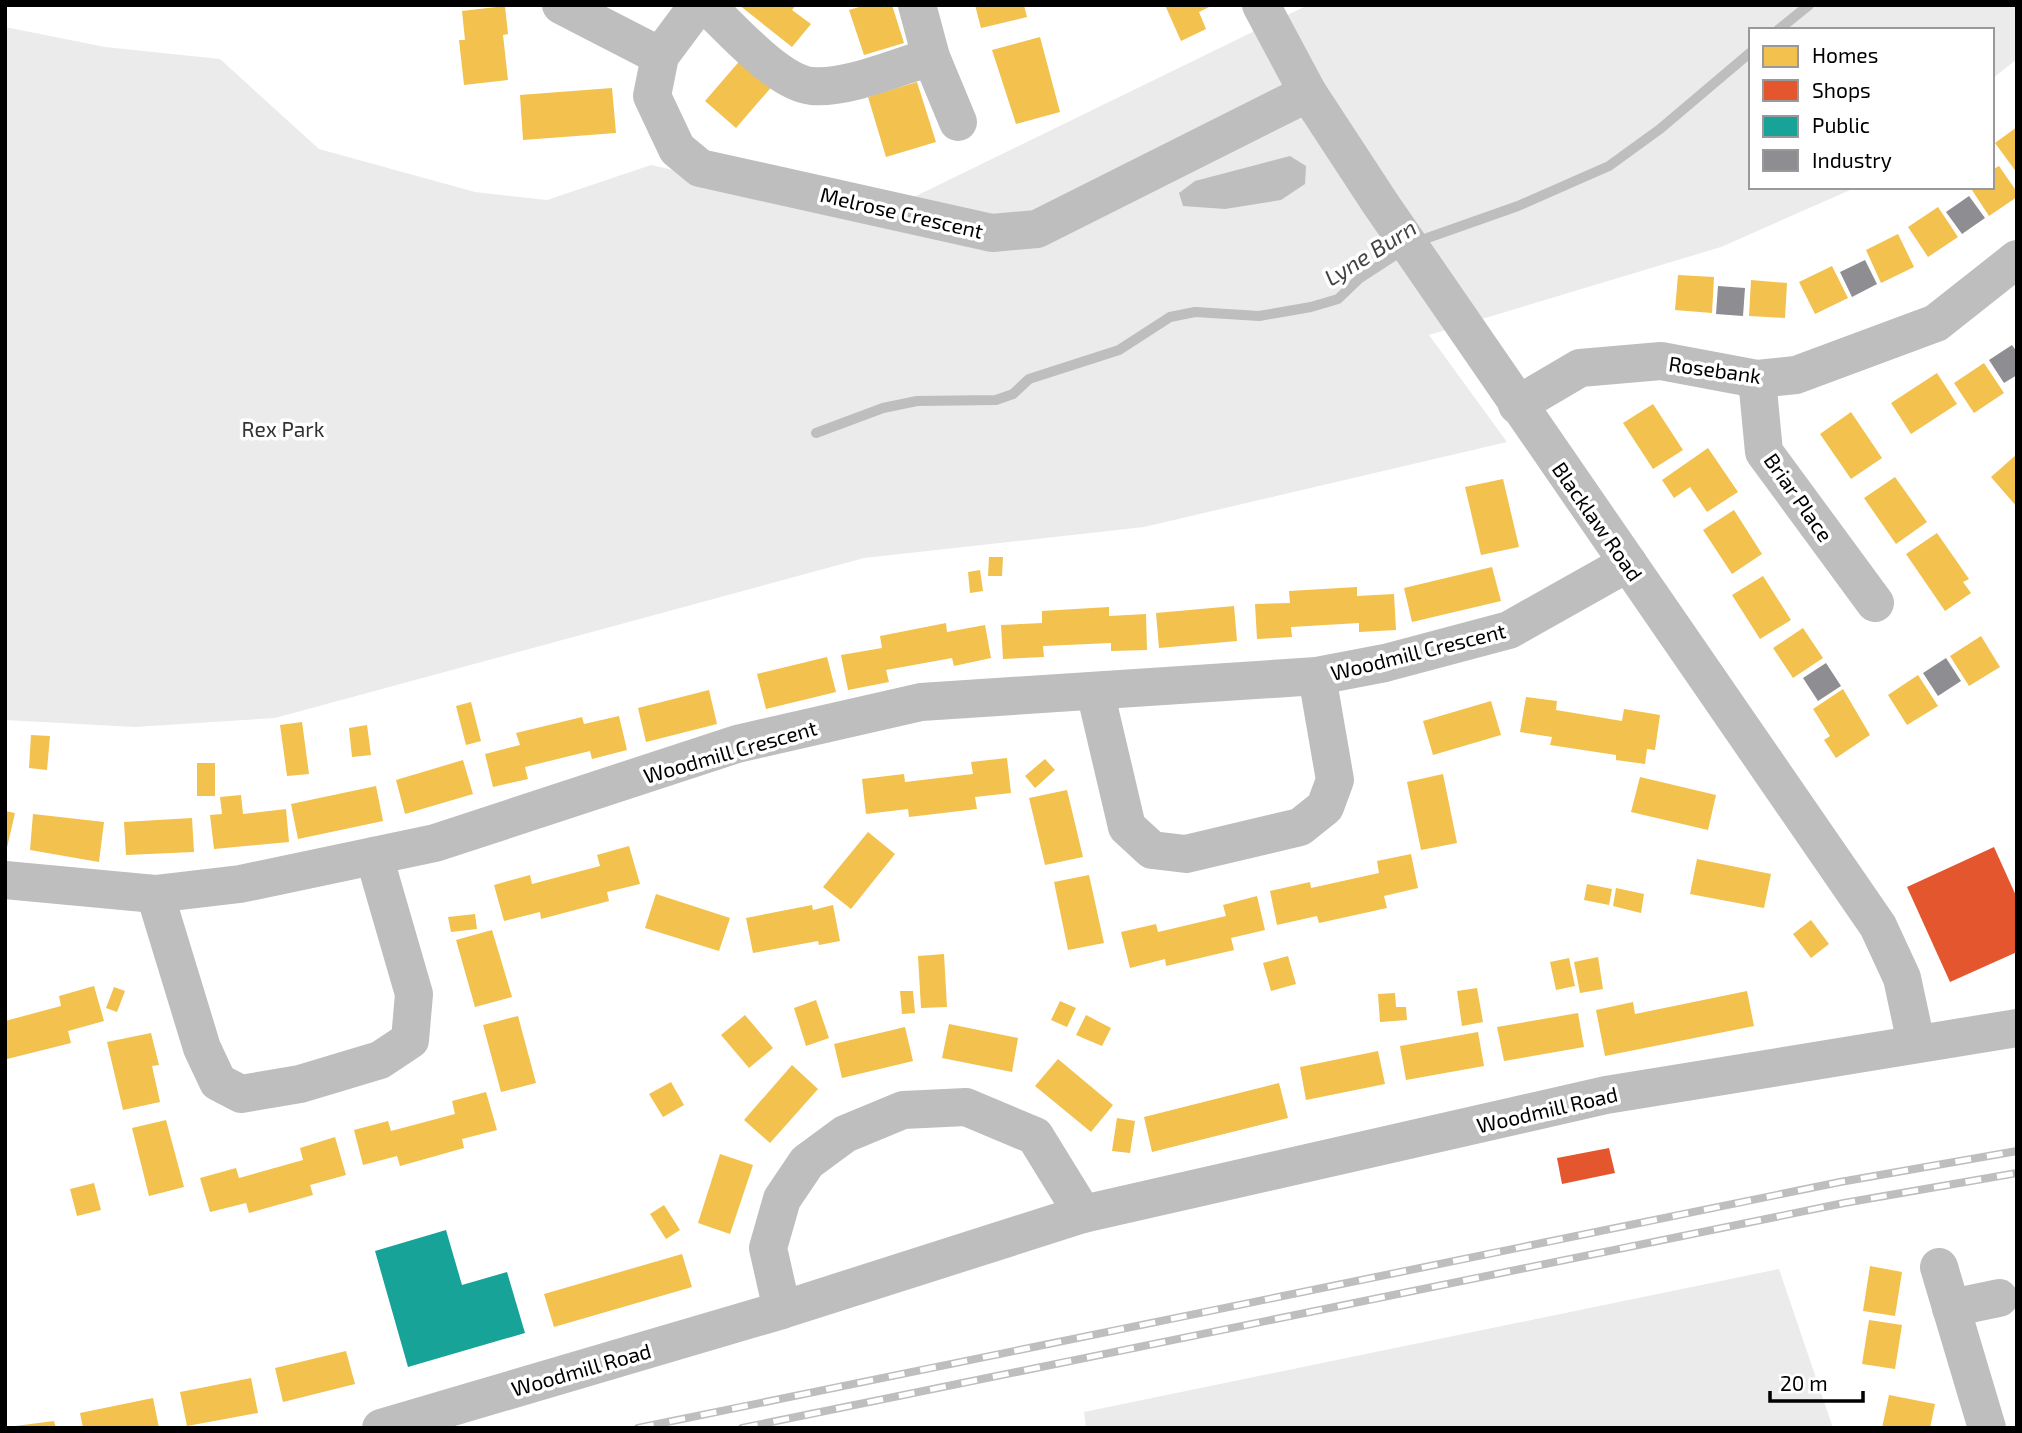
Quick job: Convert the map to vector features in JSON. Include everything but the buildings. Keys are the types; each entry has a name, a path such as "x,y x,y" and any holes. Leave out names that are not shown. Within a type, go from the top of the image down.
{"street":[{"path":"561,5 660,56"},
{"name":"Melrose Crescent","path":"698,5 660,56 652,96 677,149 699,168 992,233 1037,229 1308,93"},
{"path":"706,5 782,75 809,86 835,85 931,57"},
{"path":"917,5 931,57 958,122"},
{"name":"Blacklaw Road","path":"1261,5 1308,93 1386,212 1878,926 1902,978 1916,1043"},
{"name":"Rosebank","path":"1517,405 1580,368 1661,361 1757,379 1796,375 1936,323 2017,259"},
{"name":"Briar Place","path":"1757,379 1763,452 1875,603"},
{"name":"Woodmill Crescent","path":"5,880 155,894 240,884 435,844 737,744 921,702 1317,676 1385,663 1509,630 1628,563"},
{"name":"Woodmill Crescent","path":"1094,691 1127,827 1152,850 1186,854 1300,827 1325,807 1335,780 1317,676"},
{"path":"155,894 202,1048 218,1082 241,1094 300,1084 380,1060 410,1040 414,994 374,856"},
{"name":"Woodmill Road","path":"381,1428 782,1310 1083,1214 1606,1095 2017,1028"},
{"path":"782,1310 768,1248 782,1199 807,1162 845,1134 903,1110 966,1107 1035,1136 1083,1214"},
{"path":"1939,1267 1987,1428"},
{"path":"1951,1308 1999,1298"}],"green space":[{"name":"Rex Park","path":"1308,5 2017,5 2017,59 1994,77 1994,28 1749,28 1749,189 1852,189 1721,247 1429,335 1507,442 1144,527 864,558 275,718 135,727 5,720 5,27 105,47 220,59 319,149 475,192 547,200 651,165 877,215"},
{"path":"1779,1269 1833,1428 1086,1428 1084,1412"}],"shaded area":[{"path":"1290,156 1306,166 1305,184 1281,200 1225,209 1183,206 1179,193 1195,181"}],"waterway":[{"name":"Lyne Burn","path":"1780,28 1809,5"},
{"name":"Lyne Burn","path":"1416,242 1518,206 1609,166 1660,129 1749,54"},
{"name":"Lyne Burn","path":"816,433 883,408 917,401 996,400 1013,394 1029,379 1119,350 1170,317 1195,312 1259,316 1311,307 1338,299 1360,278 1403,250"}],"railway":[{"path":"638,1428 1840,1182 2017,1151"},
{"path":"742,1428 1844,1203 2017,1173"}]}
